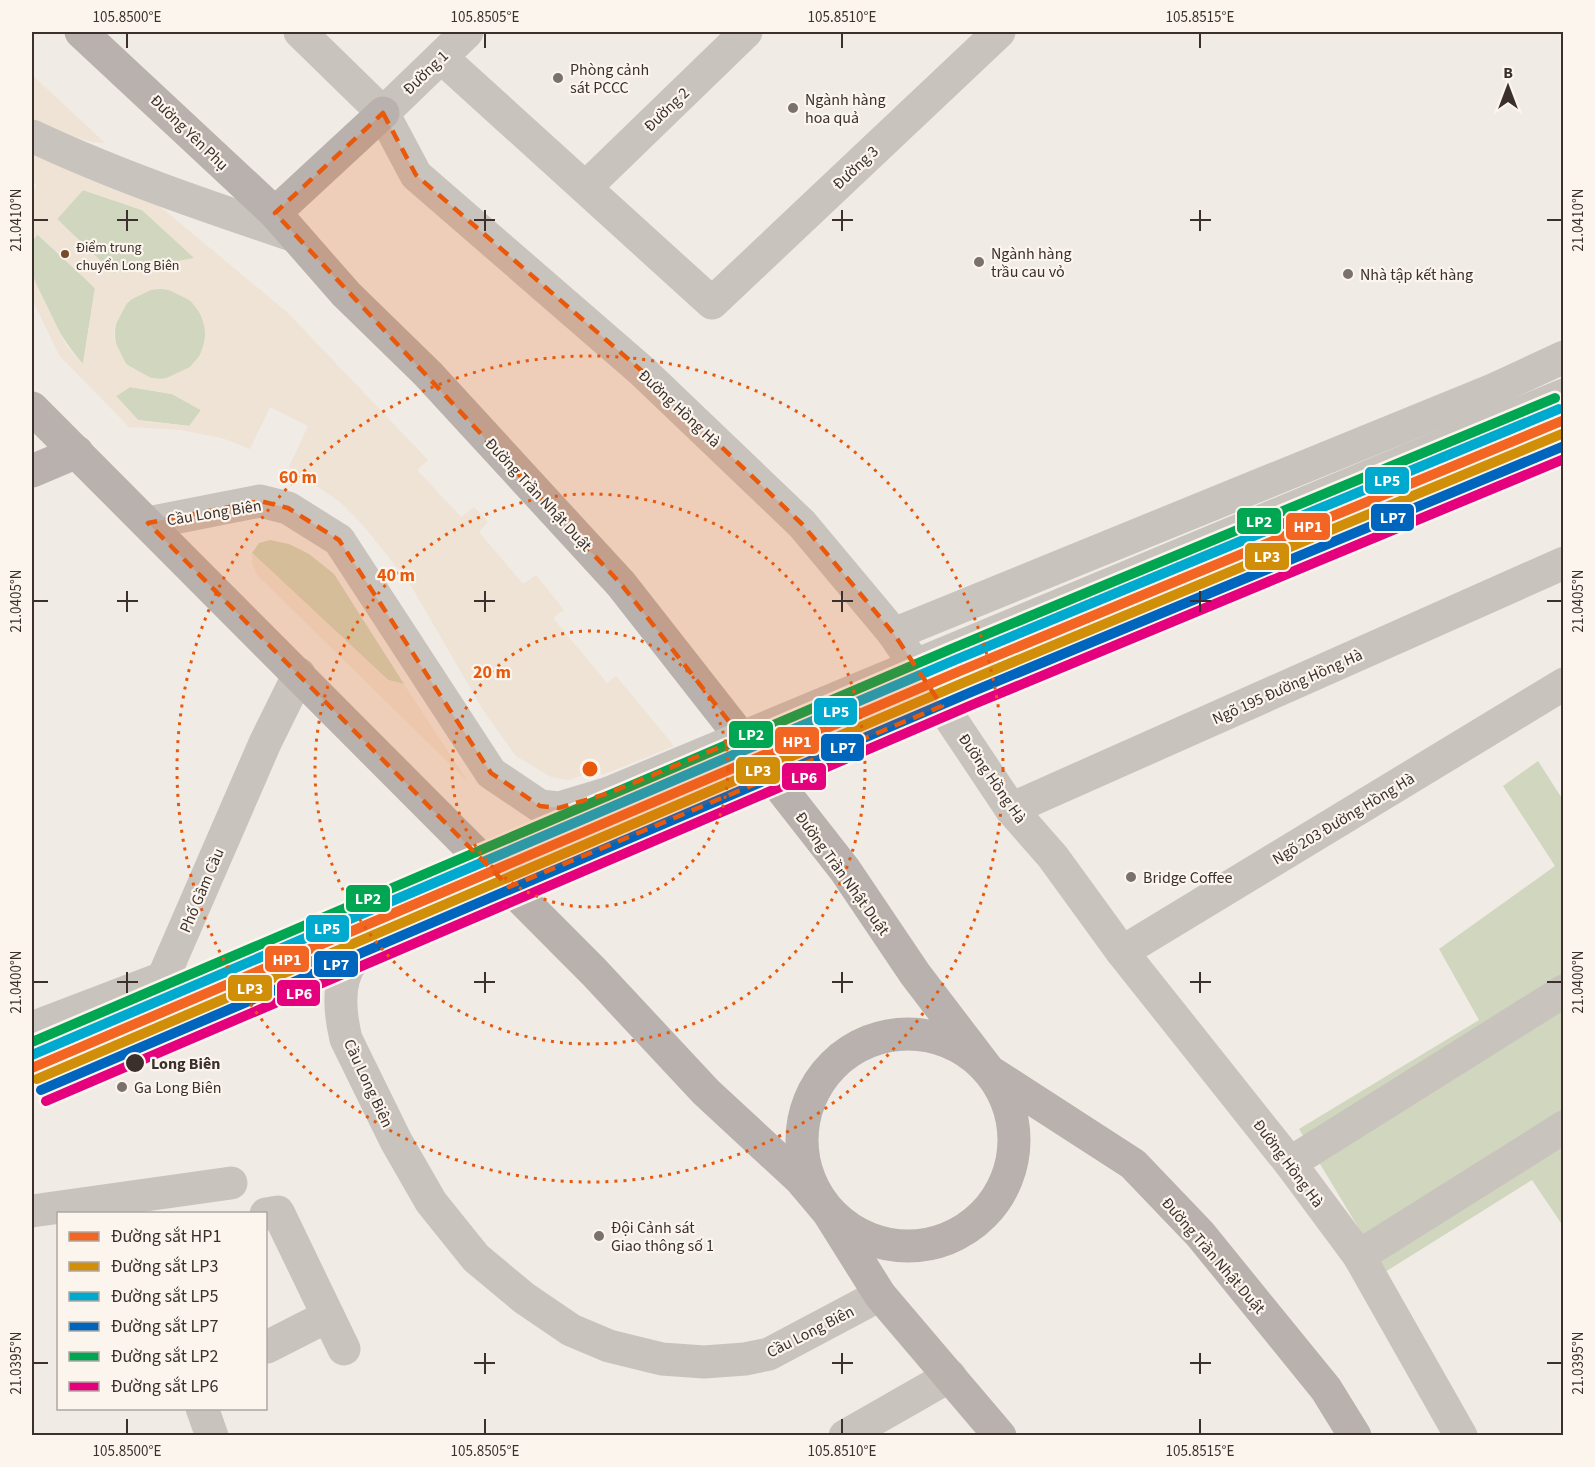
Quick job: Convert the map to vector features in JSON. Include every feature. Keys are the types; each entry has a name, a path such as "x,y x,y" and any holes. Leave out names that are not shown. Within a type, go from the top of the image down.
{"main road":[{"name":"Đường Yên Phụ","path":"81,32 285,225"},
{"path":"285,225 383,113"},
{"name":"Đường Trần Nhật Duật","path":"285,225 346,294 428,374 621,584 845,870 915,974 989,1071 1133,1164 1200,1234 1326,1389 1355,1436"},
{"path":"32,408 594,972 706,1092 801,1180 828,1212 849,1230 874,1241 900,1247 928,1245 954,1237 977,1221 1000,1194 1008,1177 1014,1151 1013,1122 1005,1095 989,1071 968,1052 942,1039 913,1033 885,1036 867,1042 834,1062 816,1084 804,1110 800,1138 802,1164 828,1212 880,1295 1000,1436"},
{"path":"32,471 76,452"}],"street":[{"name":"Đường Hồng Hà","path":"300,32 383,113 416,175 642,371 793,516 894,634 1011,808 1053,857 1122,952 1290,1163 1359,1257 1461,1436"},
{"name":"Đường 1","path":"383,113 467,32"},
{"name":"Đường 2","path":"586,187 746,32"},
{"name":"Đường 3","path":"586,187 712,303 999,32"},
{"path":"441,57 586,187"},
{"path":"32,136 74,156 177,196 285,225"},
{"path":"894,634 1496,389 1563,357"},
{"name":"Cầu Long Biên","path":"148,523 260,501 288,508 339,540 491,773 540,806 559,808 609,793 1563,395"},
{"name":"Cầu Long Biên","path":"880,1295 769,1354 744,1359 704,1362 662,1359 609,1346 572,1330 524,1298 476,1258 430,1202 396,1141 346,1039 343,1023 342,984 353,960 375,943 1563,447"},
{"name":"Ngõ 195 Đường Hồng Hà","path":"1011,808 1563,563"},
{"name":"Phố Gầm Cầu","path":"32,1028 163,978 265,743 299,674"},
{"name":"Ngõ 203 Đường Hồng Hà","path":"1122,952 1563,684"},
{"path":"1290,1163 1563,991"},
{"path":"1359,1257 1563,1127"},
{"path":"32,1211 231,1183"},
{"path":"32,1211 57,1224"},
{"path":"267,1214 278,1212 344,1349"},
{"path":"267,1347 328,1316"},
{"path":"845,1436 950,1376"},
{"path":"203,1410 212,1436"}],"highlighted area":[{"path":"383,113 416,175 642,371 802,524 894,634 942,706 509,887 148,523 260,501 288,508 339,540 491,773 540,806 559,808 609,793 742,738 621,584 275,213"}],"green space":[{"path":"83,190 142,210 195,258 113,273 57,219"},
{"path":"37,234 95,288 83,364 52,320 35,282 31,264 31,247"},
{"path":"160,289 177,293 192,302 201,317 205,334 201,351 192,366 177,375 160,379 143,375 128,366 119,351 115,334 119,317 128,302 143,293"},
{"path":"130,387 172,394 201,410 190,426 138,420 116,396"},
{"path":"270,540 289,544 309,554 334,574 404,684 388,680 252,553 259,543"},
{"path":"1538,761 1563,800 1563,1226 1532,1180 1385,1272 1299,1129 1479,1020 1439,949 1555,866 1503,786"}],"shaded area":[{"path":"32,75 105,143 92,142 32,123"},
{"path":"32,152 146,195 288,313 428,460 417,470 461,517 474,507 488,522 479,532 523,584 536,575 564,610 553,618 607,683 616,676 674,746 602,775 599,770 569,780 551,777 516,756 483,710 410,584 363,525 340,502 289,467 308,426 270,407 250,449 222,438 181,430 129,427 59,355 32,299 32,275 66,345 83,364 95,288 38,234 32,242 32,193 37,186 32,181","holes":["83,190 142,210 194,258 113,273 57,219","153,289 167,289 191,301 200,313 205,327 205,341 200,355 190,367 164,379 151,378 126,364 114,339 115,326 128,301","130,387 172,394 201,410 189,426 138,420 116,396"]},
{"path":"252,553 388,680 404,684 468,782 257,575 252,564"}],"rail line":[{"name":"LP2","path":"32,1042 951,649 1555,398"},
{"name":"LP5","path":"32,1055 955,660 1559,409"},
{"name":"HP1","path":"32,1068 960,671 1564,420"},
{"name":"LP3","path":"37,1079 965,682 1564,433"},
{"name":"LP7","path":"41,1090 969,693 1564,446"},
{"name":"LP6","path":"46,1101 974,704 1564,459"}],"place":[{"name":"Phòng cảnh sát PCCC","path":"558,78"},
{"name":"Ngành hàng hoa quả","path":"793,108"},
{"name":"Điểm trung chuyển Long Biên","path":"65,254"},
{"name":"Ngành hàng trầu cau vỏ","path":"979,262"},
{"name":"Nhà tập kết hàng","path":"1348,274"},
{"name":"Bridge Coffee","path":"1131,877"},
{"name":"Long Biên","path":"135,1063"},
{"name":"Ga Long Biên","path":"122,1087"},
{"name":"Đội Cảnh sát Giao thông số 1","path":"599,1236"}]}
